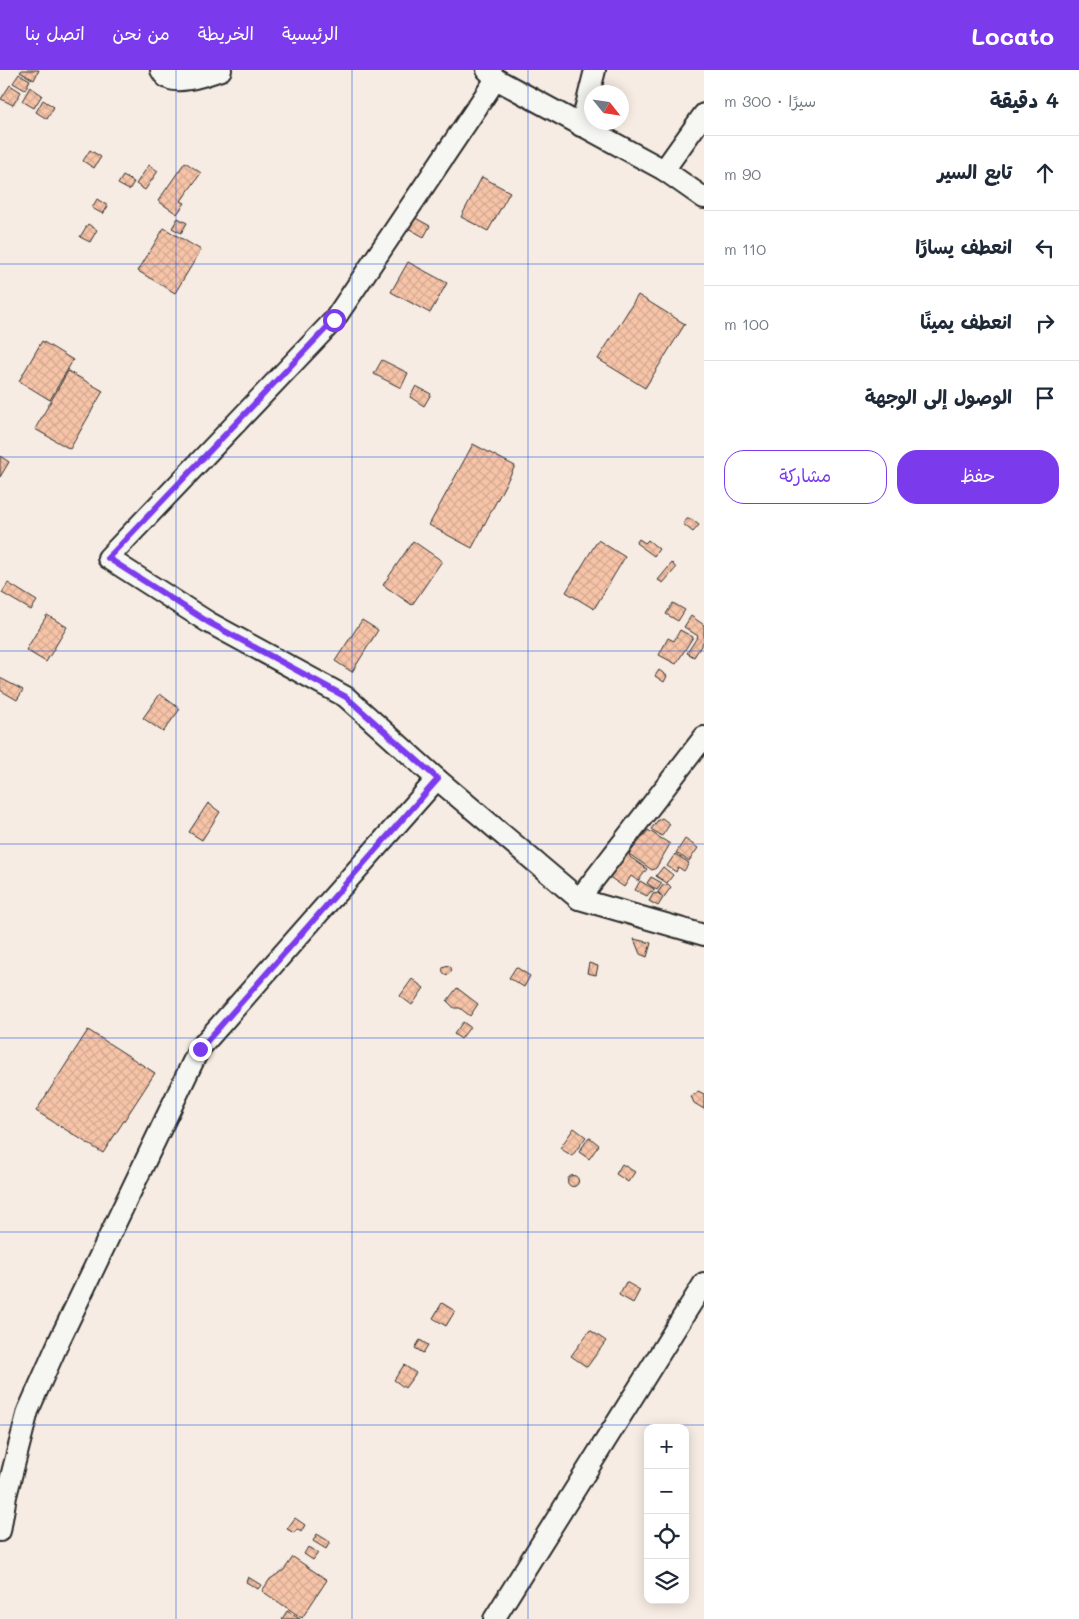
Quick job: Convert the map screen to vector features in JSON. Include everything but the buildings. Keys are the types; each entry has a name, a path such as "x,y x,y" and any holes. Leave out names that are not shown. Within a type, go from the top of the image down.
{"street":[{"path":"161,70 166,77 176,80 189,80 221,70"},
{"path":"581,126 595,70"},
{"path":"704,198 664,170 491,75 334,320 108,558 208,622 346,697 438,779 579,899 704,935"},
{"path":"664,170 704,114"},
{"path":"579,899 704,737"},
{"path":"0,1531 6,1496 28,1411 60,1339 200,1049 438,779"},
{"path":"494,1619 704,1283"}],"route":[{"path":"200,1049 438,779 346,697 208,622 108,558 334,320"}]}
